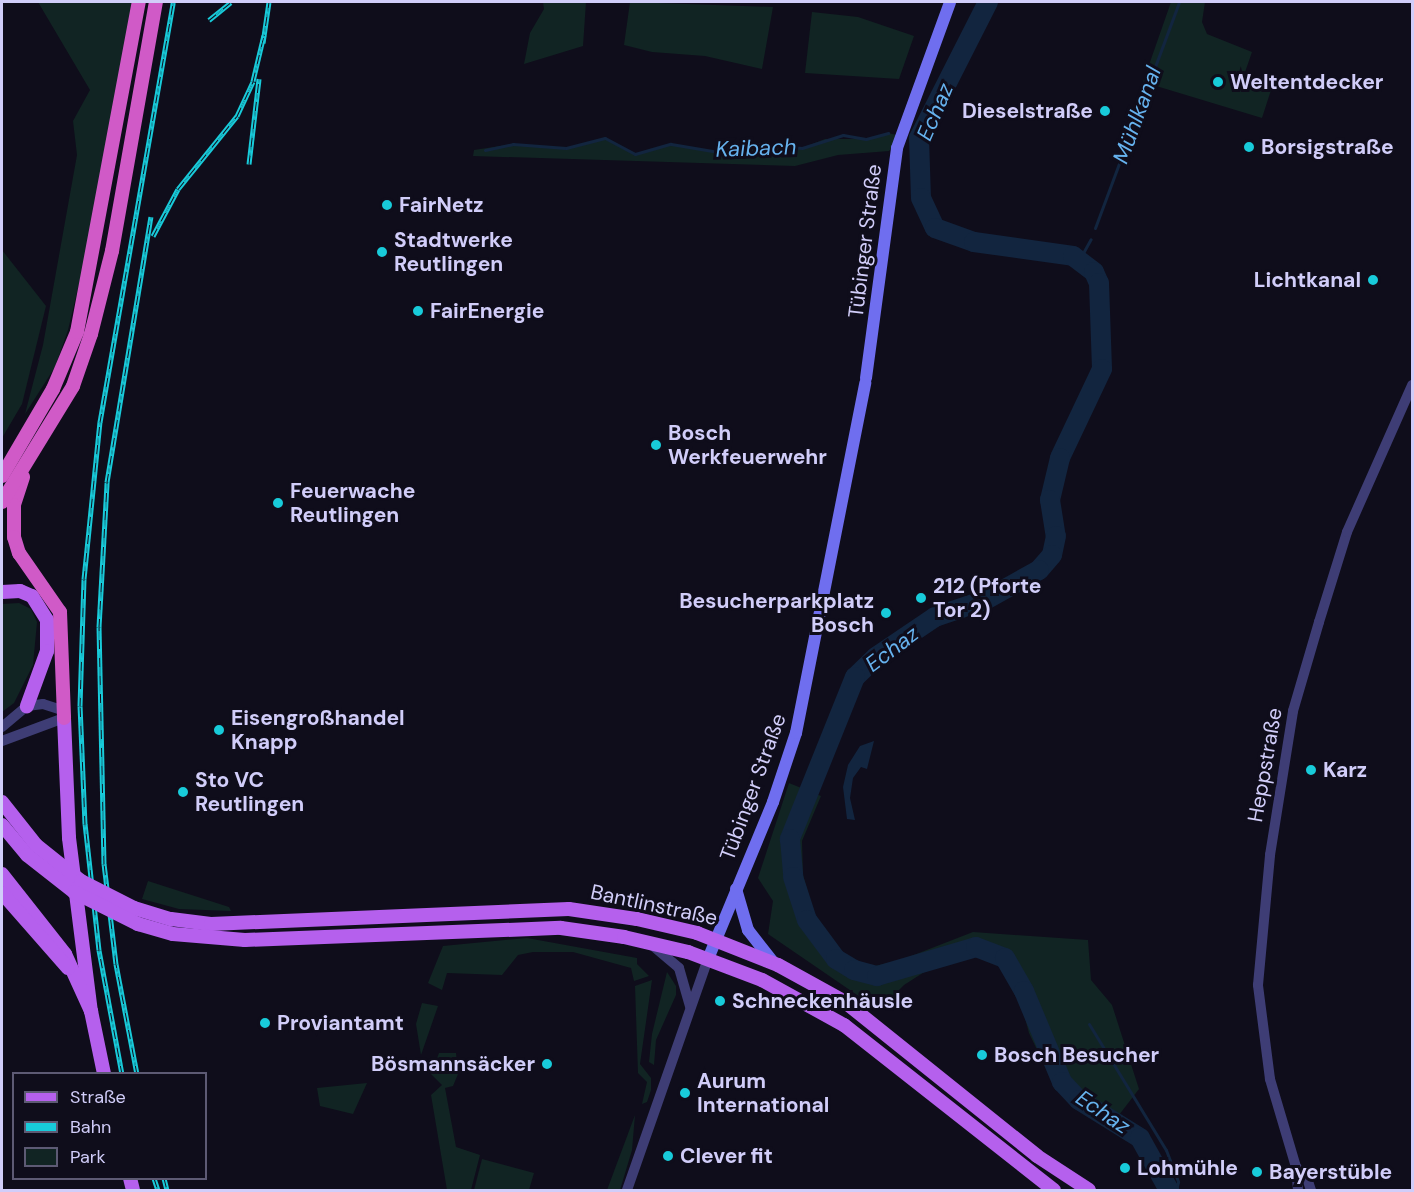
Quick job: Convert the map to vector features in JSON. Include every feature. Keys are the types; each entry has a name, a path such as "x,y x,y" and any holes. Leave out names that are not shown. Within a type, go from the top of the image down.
{"highway":[{"path":"2,476 53,389 77,332 139,2"},
{"path":"2,502 73,386 96,316 156,2"},
{"path":"25,466 14,505 14,537 19,553 60,612 64,715"}],"main road":[{"name":"Tübinger Straße","path":"708,959 773,802 800,720 880,294 894,168 911,110 950,2"},
{"path":"2,592 20,591 32,596 47,620 47,651 27,706"},
{"path":"64,715 69,838 91,1011 104,1072"},
{"path":"2,802 32,850"},
{"path":"2,825 32,850"},
{"name":"Bantlinstraße","path":"32,850 81,881 134,908 171,919 210,924 569,909 637,919 715,939 773,962 861,1013 1037,1156 1089,1191"},
{"name":"Bantlinstraße","path":"32,850 74,892 138,924 173,934 229,940 540,927 644,940 708,959 796,996 850,1029 1054,1191"},
{"path":"2,874 62,948 91,1011"},
{"path":"736,888 748,930 773,962"},
{"path":"2,893 71,970"},
{"path":"1021,1166 1035,1190"}],"street":[{"name":"Heppstraße","path":"1296,1188 1296,1167 1270,1079 1258,985 1273,835 1293,711 1336,565 1413,385"},
{"path":"2,727 27,706 43,704 64,715"},
{"path":"2,741 64,715"},
{"path":"644,940 680,968 691,1009"},
{"name":"Tübinger Straße","path":"627,1191 708,959"},
{"name":"Heppstraße","path":"1296,1167 1307,1178 1311,1191"}],"green space":[{"path":"38,2 133,2 88,246 68,330 55,367 25,414 43,345 77,155 73,121 90,90"},
{"path":"543,2 586,2 583,46 524,64 530,33 544,9"},
{"path":"630,2 773,7 762,69 705,56 652,52 624,45"},
{"path":"1171,2 1205,2 1202,22 1207,34 1252,52 1243,78 1272,87 1262,118 1143,82"},
{"path":"812,12 858,17 914,36 899,79 805,73"},
{"path":"888,133 901,136 889,151 838,155 795,166 473,156 474,150 513,144 566,148 605,138 635,154 671,144 724,153 755,144 802,148 825,139 866,139"},
{"path":"2,250 46,306 22,404 2,438"},
{"path":"19,603 31,609 37,622 33,665 14,703 2,712 2,604"},
{"path":"789,783 821,796 802,841 803,875 815,917 842,954 856,962 875,966 901,960 973,932 1088,940 1091,980 1112,1005 1139,1089 1109,1128 1049,1075 1029,1033 1016,984 996,960 972,954 940,962 904,985 879,1010 768,934 773,901 758,878"},
{"path":"148,881 229,907 231,911 179,909 142,899"},
{"path":"527,938 637,958 637,964 649,976 634,981 631,968 573,952 533,952 518,955 502,975 447,973 442,990 428,983 443,946"},
{"path":"667,972 676,986 676,995 656,1040 654,1065 649,1062 652,1034"},
{"path":"652,980 640,1064 651,1078 651,1090 647,1102 642,1104 647,1082 638,1073 635,986"},
{"path":"422,1003 438,1006 421,1055 416,1024"},
{"path":"439,1053 456,1053 458,1074 453,1086 445,1088 456,1147 480,1155 471,1190 447,1190 431,1095 442,1085 431,1074"},
{"path":"367,1083 353,1114 320,1106 317,1088"},
{"path":"635,1115 632,1150 620,1190 607,1190"},
{"path":"482,1159 534,1173 529,1190 474,1190"}],"water":[{"path":"874,741 867,769 861,767 853,778 850,798 855,820 847,819 843,787 848,765 860,746"}],"waterway":[{"name":"Echaz","path":"988,2 919,138 921,198 935,228 974,242 1073,256 1094,272 1099,283 1102,369 1060,458 1050,500 1056,536 1052,555 1039,570 985,600 935,617 876,657 855,677 790,839 793,877 807,920 836,959 854,970 877,976 976,947 1005,958 1024,991 1062,1082 1079,1100 1140,1138 1169,1190"},
{"name":"Mühlkanal","path":"1095,228 1179,2"},
{"name":"Kaibach","path":"485,150 513,144 566,148 605,138 635,154 671,144 724,153 755,144 802,148 843,135 866,139 888,133"},
{"name":"Mühlkanal","path":"1078,262 1091,239"},
{"path":"1089,1024 1166,1150 1178,1182 1176,1190"}],"railway":[{"path":"122,1072 99,950 85,824 80,706 84,579 100,422 173,2"},
{"path":"209,20 231,2"},
{"path":"263,43 269,2"},
{"path":"153,236 178,189 237,116 253,81 264,35"},
{"path":"249,164 259,79"},
{"path":"137,1072 116,964 104,864 99,627 107,482 151,217"},
{"path":"155,1180 158,1190"},
{"path":"164,1180 167,1190"}],"place":[{"name":"Weltentdecker","path":"1218,82"},
{"name":"Dieselstraße","path":"1105,111"},
{"name":"Borsigstraße","path":"1249,147"},
{"name":"FairNetz","path":"387,205"},
{"name":"Stadtwerke Reutlingen","path":"382,252"},
{"name":"Lichtkanal","path":"1373,280"},
{"name":"FairEnergie","path":"418,311"},
{"name":"Bosch Werkfeuerwehr","path":"656,445"},
{"name":"Feuerwache Reutlingen","path":"278,503"},
{"name":"212 (Pforte Tor 2)","path":"921,598"},
{"name":"Besucherparkplatz Bosch","path":"886,613"},
{"name":"Eisengroßhandel Knapp","path":"219,730"},
{"name":"Karz","path":"1311,770"},
{"name":"Sto VC Reutlingen","path":"183,792"},
{"name":"Schneckenhäusle","path":"720,1001"},
{"name":"Proviantamt","path":"265,1023"},
{"name":"Bosch Besucher","path":"982,1055"},
{"name":"Bösmannsäcker","path":"547,1064"},
{"name":"Aurum International","path":"685,1093"},
{"name":"Clever fit","path":"668,1156"},
{"name":"Lohmühle","path":"1125,1168"},
{"name":"Bayerstüble","path":"1257,1172"}]}
